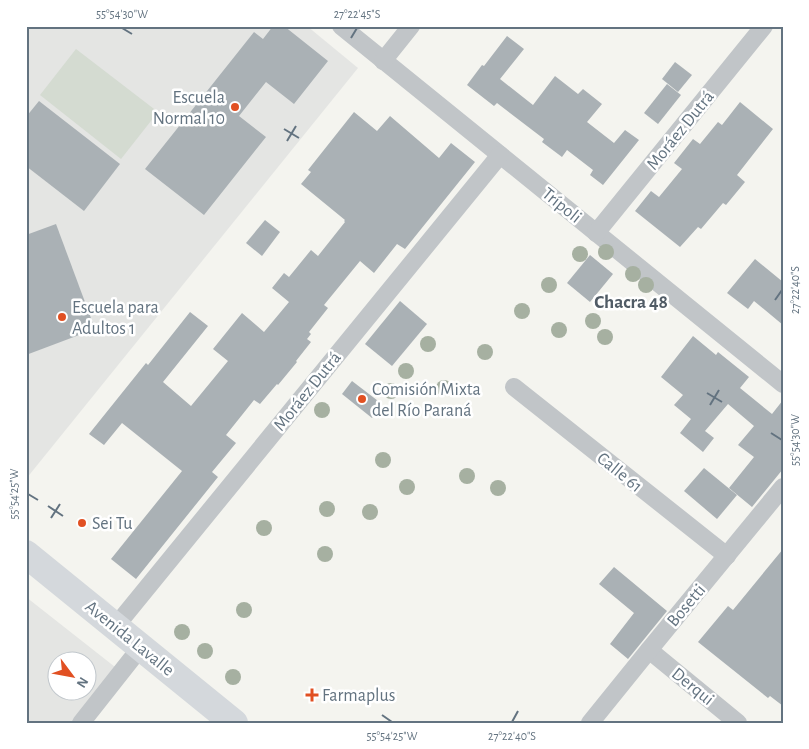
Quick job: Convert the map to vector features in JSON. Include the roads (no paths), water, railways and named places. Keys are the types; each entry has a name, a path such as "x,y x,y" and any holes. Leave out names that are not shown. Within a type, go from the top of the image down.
{"main road":[{"name":"Avenida Lavalle","path":"26,554 234,723"}],"street":[{"name":"Trípoli","path":"341,26 783,384"},
{"path":"383,61 411,26"},
{"name":"Moráez Dutrá","path":"596,233 764,26"},
{"name":"Moráez Dutrá","path":"115,627 500,155"},
{"name":"Calle 61","path":"514,388 727,556"},
{"name":"Bosetti","path":"590,723 783,487"},
{"path":"81,723 141,647"},
{"name":"Derqui","path":"649,650 738,723"}],"place":[{"name":"Escuela Normal 10","path":"235,107"},
{"name":"Escuela para Adultos 1","path":"62,317"},
{"name":"Comisión Mixta del Río Paraná","path":"362,399"},
{"name":"Sei Tu","path":"82,523"},
{"name":"Farmaplus","path":"312,695"}],"district":[{"name":"Chacra 48","path":"631,301"}]}
